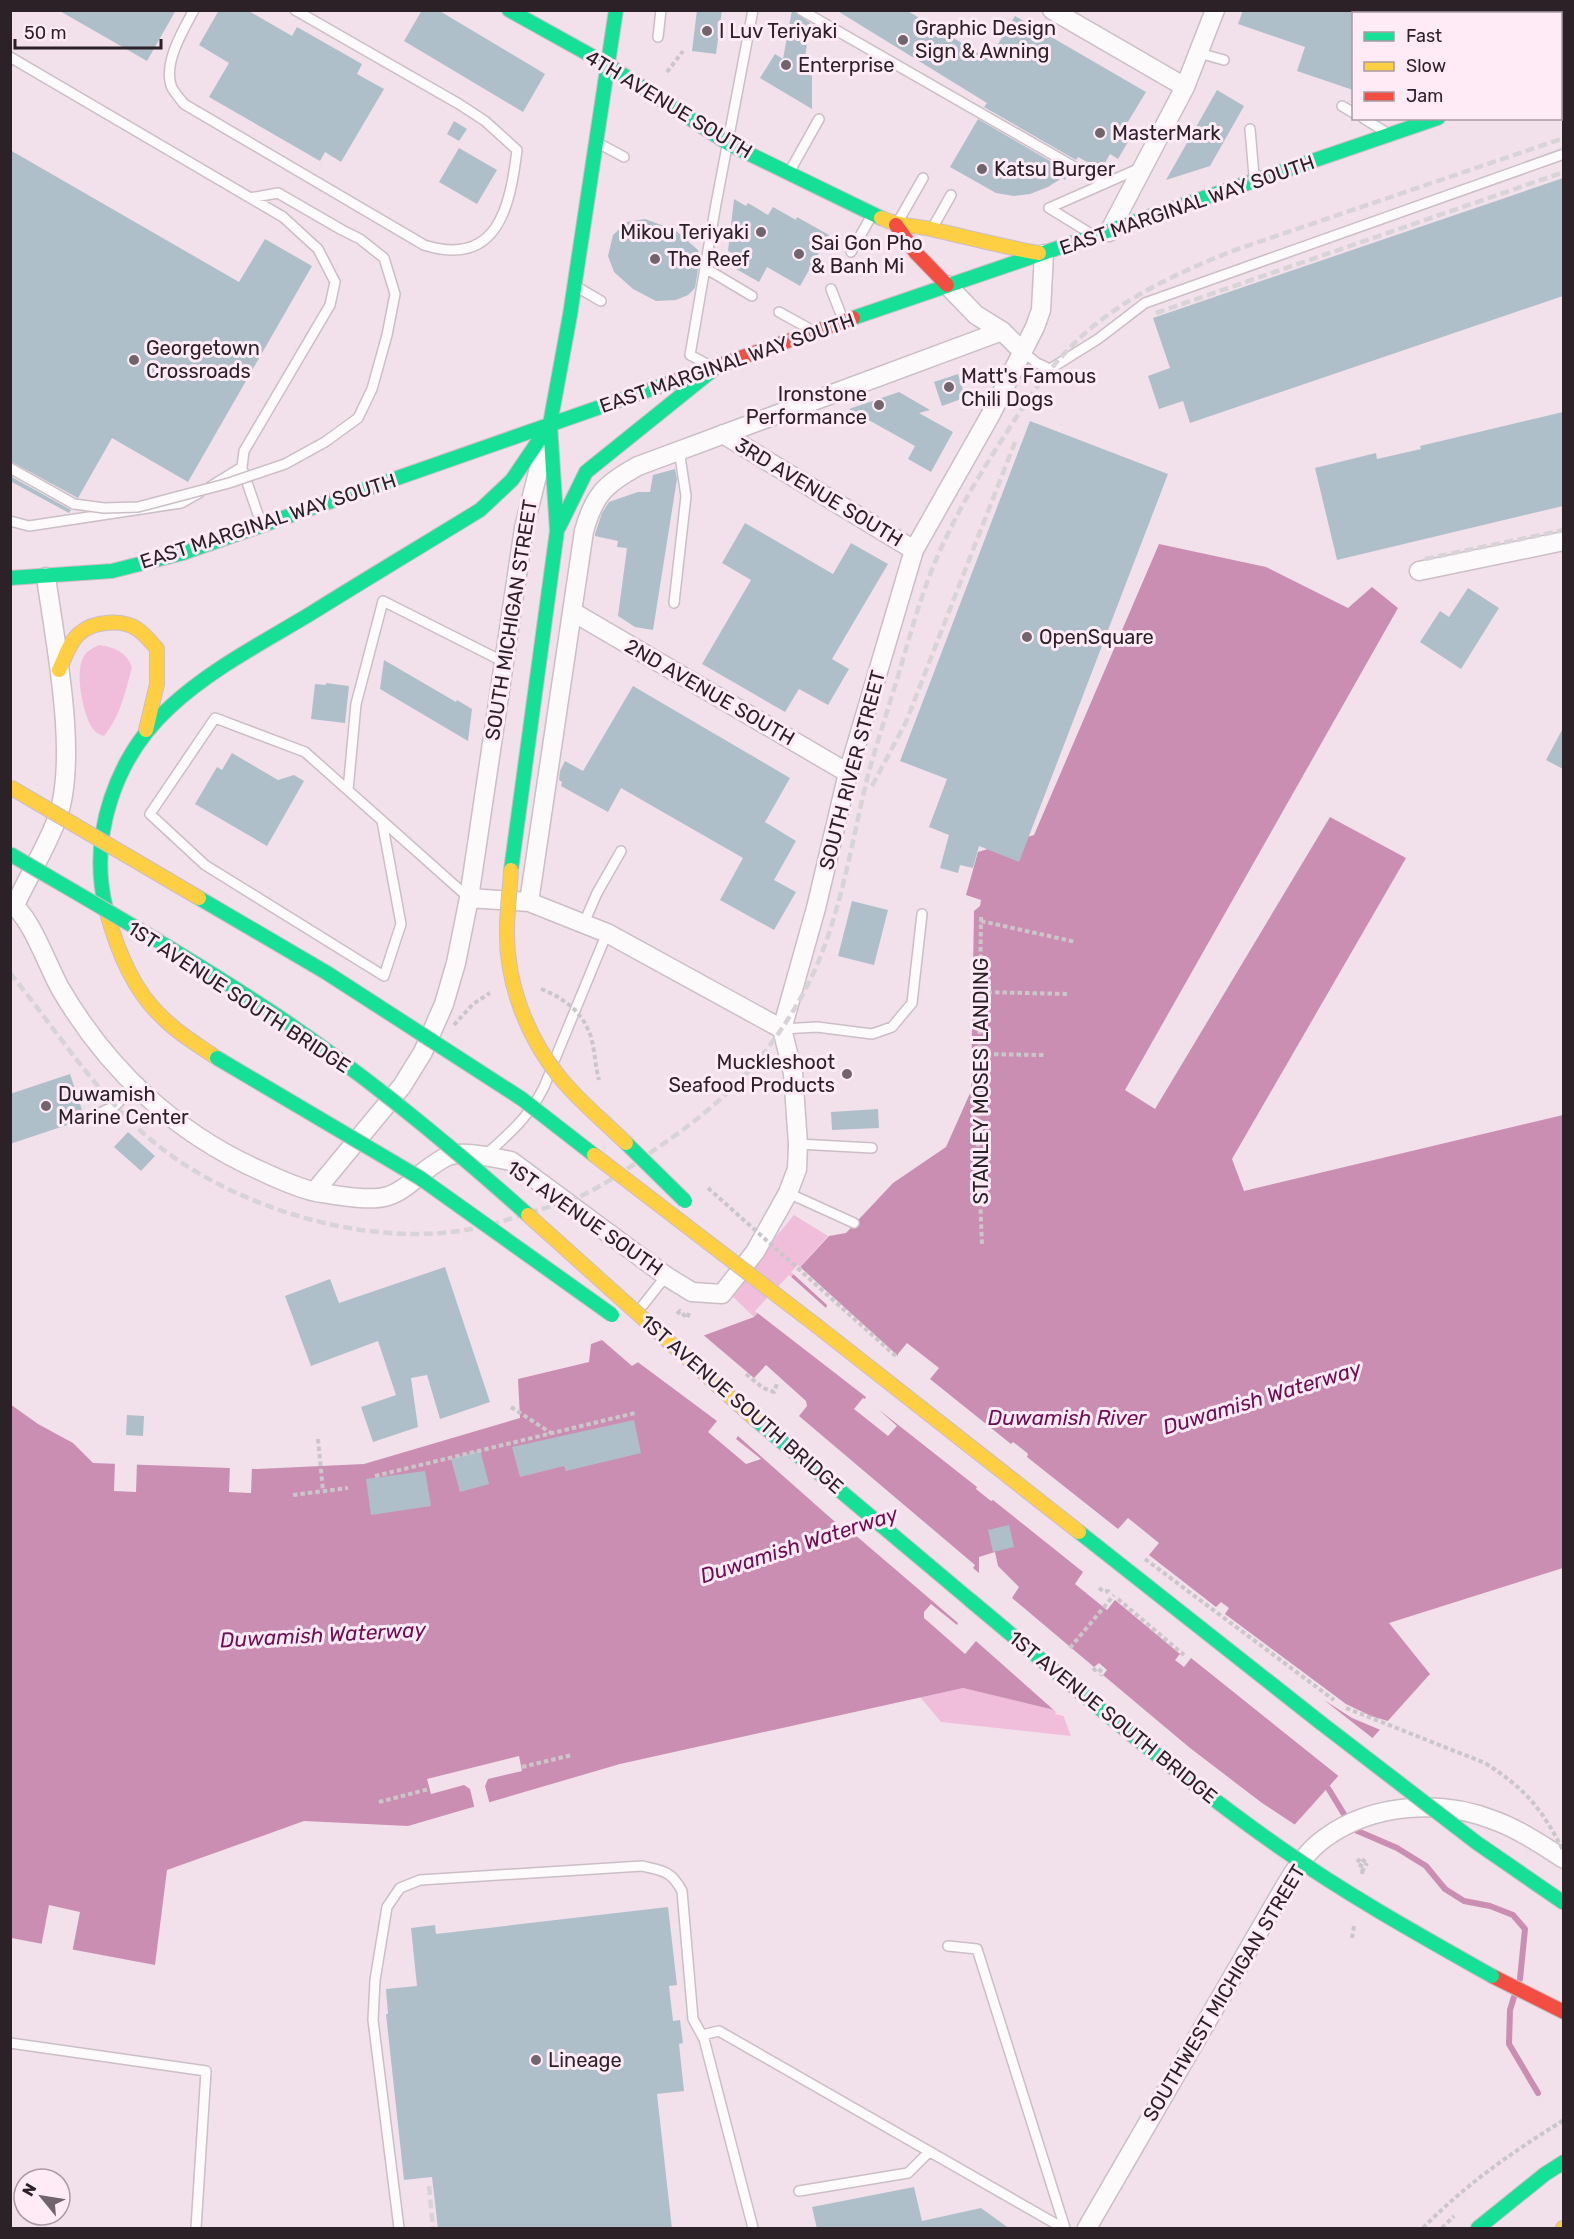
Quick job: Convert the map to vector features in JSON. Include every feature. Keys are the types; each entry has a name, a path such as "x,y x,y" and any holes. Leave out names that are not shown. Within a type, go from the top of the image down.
{"main road":[{"name":"4TH AVENUE SOUTH","path":"509,10 608,65 729,144 896,225 932,229 990,244 1044,254"},
{"name":"SOUTH MICHIGAN STREET","path":"550,424 616,10"},
{"name":"EAST MARGINAL WAY SOUTH","path":"10,578 46,578 112,571 183,553 714,369 947,285 1044,254 1432,120"},
{"name":"4TH AVENUE SOUTH","path":"896,225 916,253 947,285"},
{"path":"557,531 586,472 714,369"},
{"path":"550,424 557,531 511,870 507,930 515,990 536,1045 566,1086 699,1214"},
{"path":"550,424 512,480 480,510 223,667 168,708 145,735 123,768 110,800 101,833 100,870 105,904 118,947 130,974 154,1010 178,1033 420,1178 622,1322"},
{"path":"59,670 78,634 92,626 113,623 132,627 144,634 158,650 157,684 145,735"},
{"path":"10,787 327,973 522,1099 817,1326 1376,1766 1477,1843 1563,1903"},
{"name":"1ST AVENUE SOUTH BRIDGE","path":"10,854 277,1016 369,1082 496,1186 756,1420 1104,1713 1283,1850 1364,1903 1434,1944 1563,2012"},
{"path":"724,1238 817,1326"},
{"path":"646,1340 756,1420"},
{"path":"1478,2229 1563,2162"}],"street":[{"path":"1052,10 1185,87"},
{"path":"1102,234 1144,166 1185,87 1215,10"},
{"name":"SOUTH RIVER STREET","path":"722,1294 755,1252 789,1193 797,1169 798,1144 793,1073 782,1029 816,908 848,773 914,550 991,414 1023,352 1041,309 1044,254"},
{"name":"4TH AVENUE SOUTH","path":"947,285 976,315 1002,331 1023,352"},
{"path":"529,902 584,531 591,507 604,490 617,478 638,466 1002,331"},
{"name":"SOUTH MICHIGAN STREET","path":"315,1191 402,1086 423,1052 444,1004 456,963 469,898 502,661 524,528 550,424"},
{"name":"3RD AVENUE SOUTH","path":"723,434 914,550"},
{"path":"1419,571 1563,541"},
{"path":"13,904 57,818 65,779 66,738 46,578"},
{"name":"2ND AVENUE SOUTH","path":"573,612 848,773"},
{"path":"469,898 529,902 584,923 607,933 782,1029"},
{"name":"1ST AVENUE SOUTH","path":"13,904 30,926 49,969 75,1014 103,1052 135,1086 170,1117 242,1163 278,1179 315,1191 373,1198 388,1196 403,1189 432,1165 450,1155 484,1156 511,1161 666,1276 692,1292 722,1294"},
{"name":"SOUTHWEST MICHIGAN STREET","path":"1087,2229 1294,1871 1324,1838 1364,1817 1427,1807 1454,1810 1495,1820 1518,1830 1563,1859"}],"lane":[{"path":"194,10 178,41 169,72 172,87 184,104 424,245 443,251 461,250 477,247 491,236 502,215 514,178 517,150 485,121 459,104 295,10"},
{"path":"658,37 661,10"},
{"path":"714,369 690,355 753,10"},
{"path":"801,10 1104,184"},
{"path":"1199,53 1224,60"},
{"path":"10,57 283,217 318,249 335,282 330,305 244,451 242,467 262,526"},
{"path":"1342,106 1352,112"},
{"path":"789,173 819,119"},
{"path":"1366,120 1390,135"},
{"path":"1250,129 1254,182"},
{"path":"596,142 624,157"},
{"path":"1023,352 1037,363 1050,369 1098,339 1145,303 1563,154"},
{"path":"1102,234 1048,208 1144,166"},
{"path":"896,225 923,178"},
{"path":"10,468 74,504 104,508 138,507 229,483 285,464 325,442 358,418 372,389 387,335 395,294 384,258 360,239 278,193 249,198"},
{"path":"932,229 951,195"},
{"path":"851,252 873,213"},
{"path":"705,268 752,296"},
{"path":"573,285 601,301"},
{"path":"831,289 844,322"},
{"path":"779,312 816,333"},
{"path":"674,603 686,496 680,450"},
{"path":"10,521 29,526 181,503 242,467"},
{"path":"348,790 356,704 383,601 502,661"},
{"path":"382,821 400,924 384,976 205,866 150,814 215,718 305,752 469,898"},
{"path":"584,923 597,893 621,850"},
{"path":"782,1029 817,1027 872,1034 892,1027 912,1003 922,914"},
{"path":"484,1156 505,1138 537,1102 607,933"},
{"path":"95,1115 115,1106 135,1086"},
{"path":"798,1144 872,1148"},
{"path":"789,1193 854,1223"},
{"path":"643,1305 666,1276"},
{"path":"399,2229 373,2019 375,1980 387,1907 400,1888 420,1880 642,1866 674,1876 682,1891 693,2019 702,2035 753,2229"},
{"path":"948,1946 977,1949 1064,2229"},
{"path":"702,2035 718,2031 1064,2229"},
{"path":"10,2043 206,2071 196,2229"},
{"path":"799,2191 908,2173 928,2152"}],"path":[{"path":"667,72 683,51"},
{"name":"STANLEY MOSES LANDING","path":"982,1246 978,1145 981,919 1076,942"},
{"path":"980,992 1069,993"},
{"path":"979,1054 1044,1055"},
{"path":"680,1311 687,1318 692,1312 687,1308"},
{"path":"510,1407 551,1433"},
{"path":"375,1476 635,1413"},
{"path":"318,1439 323,1491"},
{"path":"293,1495 348,1488"},
{"path":"1145,1558 1347,1709 1467,1755 1505,1775 1524,1791 1539,1809 1563,1852"},
{"path":"1099,1588 1114,1595 1184,1655"},
{"path":"1070,1648 1114,1595"},
{"path":"522,1767 572,1755"},
{"path":"379,1802 429,1789"},
{"path":"1362,1872 1365,1865"},
{"path":"1423,2229 1476,2179 1514,2151 1563,2120"}],"shaded area":[{"path":"99,645 119,651 132,667 118,712 104,736 95,732 89,722 83,704 80,682 81,663 84,656"},
{"path":"794,1215 828,1236 754,1317 729,1293"},
{"path":"963,1688 1062,1712 1071,1736 941,1722 920,1697"}],"water":[{"name":"Duwamish River","path":"1159,544 1266,567 1348,608 1372,587 1398,608 1125,1090 1155,1109 1330,817 1406,858 1232,1159 1244,1191 1563,1115 1563,1568 1389,1623 1430,1674 1270,1852 1091,1719 963,1688 620,1764 408,1826 304,1821 167,1870 155,1965 11,1938 10,1404 38,1424 73,1443 93,1463 257,1469 364,1464 520,1418 518,1379 589,1362 591,1344 602,1340 632,1366 648,1356 754,1317 829,1236 846,1233 893,1183 946,1147 971,1091 974,911 980,906 981,900 966,895 978,852 1034,835"}],"pier":[{"path":"798,1265 898,1356 907,1343 939,1368 930,1379 1011,1444 1013,1442 1026,1452 1027,1457 1118,1529 1128,1518 1159,1543 1149,1555 1216,1607 1221,1602 1229,1608 1225,1614 1346,1704 1371,1716 1391,1722 1383,1731 1352,1718 1324,1700 1375,1740 1341,1778 1191,1658 1184,1667 1175,1660 1180,1654 1115,1600 1107,1610 1075,1584 1083,1572 878,1409 897,1426 888,1436 854,1409 866,1397 755,1311 789,1275 826,1308 827,1305 791,1272"},
{"path":"701,1333 754,1378 766,1365 806,1401 807,1406 799,1416 975,1565 973,1568 979,1573 979,1557 995,1552 998,1566 1019,1587 1012,1598 1094,1667 1099,1663 1107,1670 1103,1675 1190,1748 1262,1803 1297,1826 1269,1855 1089,1722 1055,1714 1056,1712 976,1641 965,1654 924,1618 924,1612 931,1604 957,1625 958,1623 854,1534 851,1536 738,1436 736,1439 761,1459 746,1464 708,1432 717,1421 635,1360 647,1353"},
{"path":"115,1461 137,1462 136,1492 114,1491"},
{"path":"230,1465 252,1466 251,1493 229,1492"},
{"path":"519,1756 522,1771 488,1779 485,1786 490,1805 475,1810 470,1789 464,1785 431,1794 427,1779"},
{"path":"49,1905 80,1912 72,1953 41,1947"}],"building":[{"path":"58,10 176,10 147,61"},
{"path":"219,10 247,10 292,36 297,27 362,64 357,74 384,89 341,162 325,152 320,161 209,97 229,63 199,45"},
{"path":"422,10 438,10 545,74 523,112 404,41"},
{"name":"I Luv Teriyaki","path":"697,10 722,10 716,54 692,51"},
{"name":"Enterprise","path":"792,10 810,23 803,71 812,76 812,109 760,78 775,54 783,59"},
{"path":"836,10 906,10 989,59 1015,16 1146,92 1123,130 1132,135 1118,159 1110,154 1101,170 1078,157 1076,160 984,107 987,103"},
{"path":"1243,10 1353,10 1352,90 1297,71 1305,47 1238,24"},
{"path":"1217,90 1244,106 1210,166 1166,180"},
{"path":"978,119 1069,172 1065,180 1062,178 1030,194 1014,196 996,193 950,167"},
{"path":"454,121 467,129 459,141 447,134"},
{"path":"459,148 497,170 477,204 439,182"},
{"name":"Georgetown Crossroads","path":"10,150 239,282 265,239 312,266 188,482 112,438 78,498 10,461"},
{"path":"1563,178 1563,296 1190,423 1183,401 1159,409 1148,376 1170,368 1153,318"},
{"path":"734,199 746,206 748,203 768,215 773,207 829,235 800,286 767,267 759,282 736,269 742,258 728,251"},
{"name":"The Reef","path":"645,219 675,230 698,250 700,257 695,288 688,295 676,300 656,301 633,289 614,272 608,256 613,235 627,222"},
{"name":"Matt's Famous Chili Dogs","path":"958,374 964,393 959,394 961,399 942,406 934,382"},
{"path":"899,392 930,410 919,413 953,432 931,472 908,459 915,446 849,409"},
{"path":"1563,412 1563,506 1337,560 1315,468 1376,453 1377,459 1421,449 1420,446"},
{"path":"1030,421 1168,474 1019,862 979,846 973,868 960,865 958,873 940,868 949,835 929,827 947,779 900,761"},
{"path":"675,469 677,479 653,630 635,627 618,616 627,548 617,547 618,541 595,536 595,534 602,513 609,502 638,492 650,492 653,475"},
{"path":"10,476 71,510 69,513 10,481"},
{"path":"745,523 833,574 851,543 888,564 832,659 849,669 828,705 799,689 785,712 702,664 751,580 722,563"},
{"path":"1468,588 1499,608 1461,669 1420,642 1440,611 1449,617"},
{"path":"384,660 472,709 468,741 380,689"},
{"path":"326,683 349,686 345,723 311,719 315,684 326,685"},
{"path":"633,686 790,778 765,822 796,841 774,880 796,892 774,930 720,900 743,858 621,788 608,812 561,786 560,771 565,761 583,771"},
{"path":"1563,728 1563,769 1546,760"},
{"path":"232,753 278,780 294,775 304,781 267,846 195,804 217,767 222,770"},
{"path":"852,901 888,910 874,965 838,956"},
{"name":"Duwamish Marine Center","path":"70,1074 85,1119 10,1144 10,1094"},
{"path":"878,1109 879,1128 832,1130 831,1112"},
{"path":"128,1132 155,1156 141,1171 114,1147"},
{"path":"445,1267 490,1402 440,1419 427,1375 411,1378 418,1427 373,1442 361,1407 396,1395 378,1341 311,1366 285,1296 330,1279 339,1303"},
{"path":"127,1415 144,1416 143,1436 126,1435"},
{"path":"634,1420 641,1453 566,1471 564,1466 520,1477 512,1447"},
{"path":"480,1450 489,1484 460,1492 451,1459"},
{"path":"425,1471 431,1506 371,1515 366,1479"},
{"path":"1009,1525 1014,1547 993,1552 988,1530"},
{"name":"Lineage","path":"668,1907 677,1985 669,1986 673,2021 680,2020 683,2043 679,2044 684,2091 657,2094 672,2229 438,2229 432,2177 404,2180 386,2014 388,2014 386,1989 417,1986 411,1928 435,1925 436,1934"},
{"path":"914,2187 922,2221 981,2208 1010,2229 817,2229 812,2207"}],"waterway":[{"path":"1328,1788 1353,1829 1397,1848 1426,1866 1445,1889 1464,1901 1490,1906 1513,1915 1525,1929 1520,1979"},
{"path":"1514,1997 1510,2010 1509,2044 1538,2093"}],"railway":[{"path":"10,973 101,1090 142,1132 198,1173 234,1192 273,1208 355,1229 397,1233 438,1233 491,1225 566,1202 587,1193 618,1175 680,1132 722,1098 758,1060 790,1016 804,992 827,940 868,775 915,619 937,557 965,501 1026,403 1072,345 1101,320 1149,289 1235,250 1564,138"},
{"path":"1156,313 1564,172"},
{"path":"872,786 906,722 1015,442"},
{"path":"1425,559 1564,530"},
{"path":"429,2186 433,2228"}],"traffic: fast":[{"path":"509,10 608,65 729,144 881,218"},
{"path":"550,424 570,315 616,10"},
{"path":"853,318 1432,120"},
{"path":"559,527 586,472 714,369"},
{"path":"10,578 112,571 183,553 666,384"},
{"path":"511,870 557,531 550,424"},
{"path":"106,909 101,882 104,827 121,774 134,750 151,727 186,693 237,657 480,510 512,480 550,424"},
{"path":"10,854 182,955 314,1041 408,1113 528,1215"},
{"path":"199,898 327,973 522,1099 594,1155"},
{"path":"217,1058 420,1178 612,1315"},
{"path":"626,1143 685,1201"},
{"path":"756,1420 970,1600"},
{"path":"1079,1532 1321,1723"},
{"path":"970,1600 1123,1728 1241,1820 1359,1899 1492,1976"},
{"path":"1321,1723 1477,1843 1564,1903"},
{"path":"1478,2228 1545,2174 1564,2162"}],"traffic: slow":[{"path":"881,218 1039,253"},
{"path":"59,670 73,641 86,629 108,623 124,624 137,629 157,649 157,684 146,730"},
{"path":"10,787 199,898"},
{"path":"511,870 507,922 508,949 510,969 520,1007 536,1043 565,1084 626,1143"},
{"path":"106,909 126,967 142,993 167,1022 217,1058"},
{"path":"594,1155 817,1326"},
{"path":"528,1215 756,1420"},
{"path":"817,1326 1079,1532"}],"traffic: jam":[{"path":"896,225 916,253 947,285"},
{"path":"666,384 853,318"},
{"path":"1492,1976 1564,2012"}],"place":[{"name":"I Luv Teriyaki","path":"707,31"},
{"name":"Graphic Design Sign & Awning","path":"903,40"},
{"name":"Enterprise","path":"786,65"},
{"name":"MasterMark","path":"1100,133"},
{"name":"Katsu Burger","path":"982,169"},
{"name":"Mikou Teriyaki","path":"761,232"},
{"name":"Sai Gon Pho & Banh Mi","path":"799,254"},
{"name":"The Reef","path":"655,259"},
{"name":"Georgetown Crossroads","path":"134,360"},
{"name":"Matt's Famous Chili Dogs","path":"949,387"},
{"name":"Ironstone Performance","path":"879,405"},
{"name":"OpenSquare","path":"1027,637"},
{"name":"Muckleshoot Seafood Products","path":"847,1074"},
{"name":"Duwamish Marine Center","path":"46,1106"},
{"name":"Lineage","path":"536,2060"}],"water label":[{"name":"Duwamish Waterway","path":"1262,1398"},
{"name":"Duwamish Waterway","path":"799,1545"},
{"name":"Duwamish Waterway","path":"323,1635"}]}
